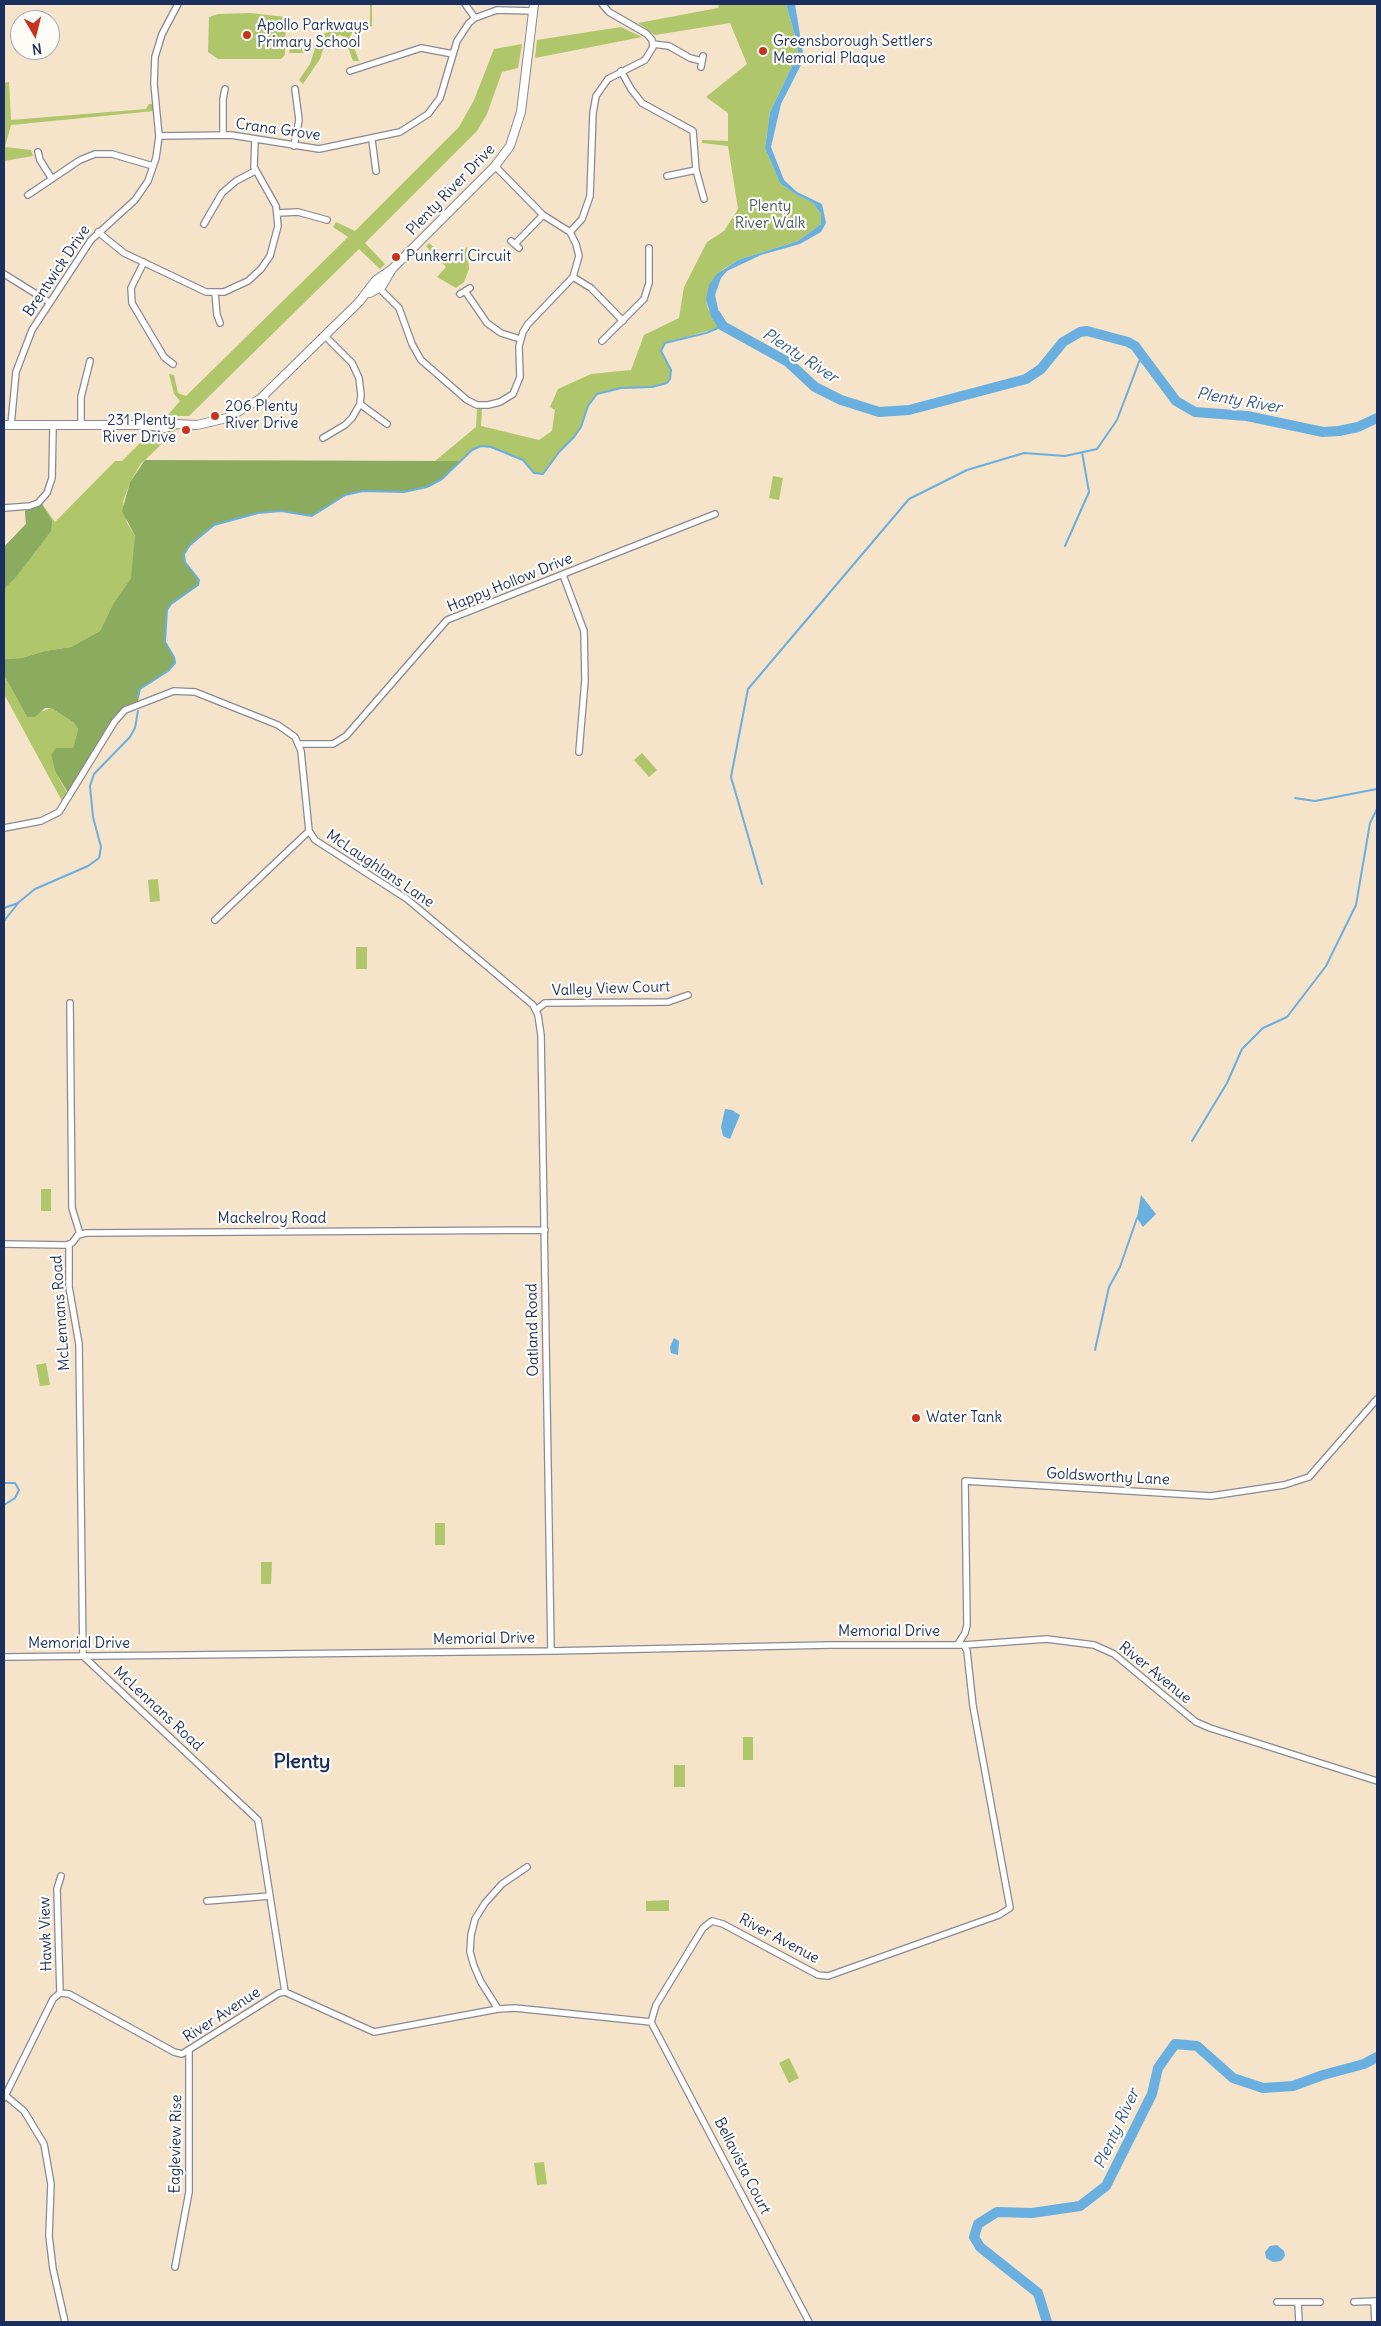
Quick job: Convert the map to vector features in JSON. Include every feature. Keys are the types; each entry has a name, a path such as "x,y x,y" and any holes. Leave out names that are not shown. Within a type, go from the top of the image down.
{"street":[{"name":"Brentwick Drive","path":"8,425 18,365 32,330 49,302 98,232 134,200 148,180 159,136 154,84 155,57 162,34 178,4"},
{"path":"465,4 475,18 496,10 533,8"},
{"path":"570,232 582,219 590,196 595,100 605,82 621,71 645,60 651,53 653,44 647,34 609,12 602,4"},
{"name":"Plenty River Drive","path":"8,425 51,427 148,425 165,428 176,424 191,425 220,420 250,407 379,284 392,268 495,166 510,146 520,120 533,8"},
{"name":"Crana Grove","path":"159,136 223,135 319,150 372,140 406,130 428,114 443,91 453,54 464,29 475,18"},
{"path":"653,44 669,46 690,58 702,61"},
{"path":"350,71 421,48 453,54"},
{"path":"621,71 631,89 642,103 693,131 696,170 704,199"},
{"path":"223,135 223,99 226,89"},
{"path":"294,146 298,120 295,89"},
{"path":"98,232 124,253 196,289 215,293 239,286 261,269 270,256 277,235 278,214 270,194 255,171 253,160 255,139"},
{"path":"372,140 376,171"},
{"path":"38,152 40,160 52,179"},
{"path":"28,195 89,156 101,153 112,154 153,166"},
{"path":"379,284 402,313 412,344 421,360 467,400 477,405 500,402 513,394 517,388 521,371 520,339 528,324 573,277 579,256 570,232 543,215 495,166"},
{"path":"667,176 696,170"},
{"path":"204,224 222,193 236,181 255,171"},
{"path":"278,214 298,212 327,220"},
{"path":"515,244 543,215"},
{"path":"602,341 641,303 646,294 650,278 649,248"},
{"path":"144,262 131,288 132,303 164,357 173,364"},
{"path":"4,274 49,302"},
{"path":"573,277 591,288 623,321"},
{"path":"465,291 487,323 501,333 520,339"},
{"path":"215,293 217,315 220,323"},
{"path":"323,438 345,426 360,404 360,385 356,370 324,336"},
{"path":"81,425 82,392 90,361"},
{"path":"360,404 387,424"},
{"path":"4,508 30,506 44,497 51,484 51,427"},
{"name":"Happy Hollow Drive","path":"299,744 333,744 346,736 447,620 715,514"},
{"path":"563,575 584,631 585,680 578,752"},
{"path":"4,828 41,821 56,814 63,807 119,715 130,707 174,691 185,690 195,692 278,725 294,737 299,744"},
{"name":"McLaughlans Lane","path":"299,744 309,831 320,844 408,899 529,1000 536,1010"},
{"path":"216,920 309,831"},
{"name":"Valley View Court","path":"536,1010 545,1003 668,1002 688,995"},
{"path":"4,1244 69,1244 80,1234 72,1208 70,1003"},
{"name":"Oatland Road","path":"536,1010 541,1035 551,1651"},
{"name":"Mackelroy Road","path":"80,1234 544,1230"},
{"name":"McLennans Road","path":"69,1244 69,1287 79,1344 83,1656 258,1820 285,1992"},
{"name":"Goldsworthy Lane","path":"961,1644 967,1625 965,1481 1210,1496 1284,1485 1309,1477 1377,1399"},
{"name":"River Avenue","path":"60,1993 69,1994 174,2052 182,2054 278,1993 285,1992 374,2032 498,2009 515,2008 651,2022 656,2006 704,1928 712,1921 723,1924 818,1975 828,1976 999,1915 1010,1908 973,1706 968,1656 961,1644 1047,1640 1094,1645 1114,1654 1196,1722 1217,1731 1377,1781"},
{"name":"Memorial Drive","path":"4,1657 961,1644"},
{"path":"498,2009 481,1982 474,1966 470,1952 471,1935 475,1919 485,1903 502,1884 527,1867"},
{"name":"Hawk View","path":"60,1993 57,1889 61,1876"},
{"path":"207,1901 270,1896"},
{"path":"60,1993 53,1999 5,2097 24,2111 35,2125 44,2144 49,2163 51,2184 49,2236 53,2268 65,2322"},
{"name":"Bellavista Court","path":"651,2022 809,2322"},
{"name":"Eagleview Rise","path":"175,2267 189,2192 189,2051"},
{"path":"1354,2302 1376,2301 1374,2322"},
{"path":"1276,2302 1320,2302"},
{"path":"1298,2302 1299,2322"}],"green space":[{"path":"370,4 372,4 372,26 353,32 350,36 359,61 353,61 344,37 340,35 326,40 320,59 303,84 299,80 310,64 319,36 330,31 347,30 368,25 370,21"},
{"name":"Plenty River Walk","path":"719,4 786,4 797,43 798,54 770,112 765,148 780,183 795,194 813,203 821,214 821,224 798,241 738,260 722,270 706,300 708,309 721,327 665,343 661,351 671,370 670,379 667,383 652,387 621,388 597,394 588,406 581,427 543,474 534,473 523,460 490,447 481,446 472,450 460,461 435,461 476,427 477,409 482,409 481,426 539,440 552,431 555,410 550,407 558,389 591,374 631,370 644,335 679,318 684,287 707,242 724,231 738,209 728,146 702,143 702,140 728,141 728,113 706,97 747,64 730,23 655,35 638,23 718,8"},
{"path":"250,13 286,17 285,55 281,59 218,59 208,52 209,17 218,14"},
{"path":"621,27 642,37 535,58 537,40"},
{"path":"522,44 518,68 502,72 487,114 477,131 365,243 385,264 380,269 359,249 189,416 167,416 180,401 174,394 169,374 174,375 178,393 186,396 348,237 333,227 336,222 355,231 459,127 474,100 494,49"},
{"path":"290,48 309,48 309,53 289,53"},
{"path":"9,82 11,120 146,109 149,104 153,104 154,111 11,125 5,147 31,150 33,156 4,161 4,83"},
{"path":"429,243 452,262 467,247 469,269 464,282 456,288 437,277 446,267 426,246"},
{"path":"156,427 177,429 140,465 130,482 123,502 127,523 135,536 134,568 131,578 113,604 100,631 71,647 45,651 22,658 4,659 4,547 26,524 25,511 42,504 55,522 115,461 122,461"},
{"path":"145,460 460,461 442,479 427,487 404,492 363,491 345,495 312,516 281,511 258,513 214,525 201,535 190,545 184,554 185,562 199,580 198,585 171,604 167,611 165,642 174,657 175,663 168,671 140,689 138,702 117,714 68,793 55,771 51,755 56,748 73,748 78,729 73,722 51,708 45,708 35,717 27,717 4,675 4,659 22,658 45,651 71,647 100,631 113,604 131,578 135,536 122,511 130,482"},
{"path":"773,476 783,478 779,500 769,498"},
{"path":"42,504 52,521 51,531 16,577 4,589 4,547 26,524 25,511"},
{"path":"4,675 27,717 51,708 73,722 78,729 73,748 59,748 51,755 55,771 68,795 63,803 4,694"},
{"path":"642,753 657,770 649,777 634,760"},
{"path":"158,879 160,901 150,902 148,880"},
{"path":"356,947 367,947 367,969 356,969"},
{"path":"41,1189 51,1189 51,1211 41,1211"},
{"path":"46,1363 50,1385 40,1386 36,1365"},
{"path":"435,1523 445,1523 445,1545 435,1545"},
{"path":"261,1562 272,1562 271,1584 261,1584"},
{"path":"743,1737 753,1737 753,1760 743,1760"},
{"path":"674,1765 685,1765 685,1787 674,1787"},
{"path":"669,1900 669,1911 646,1911 646,1901"},
{"path":"789,2058 799,2078 789,2083 779,2063"},
{"path":"544,2162 547,2184 537,2185 534,2163"}],"water":[{"path":"786,4 795,4 804,59 781,104 771,147 784,180 797,192 822,204 826,223 821,232 800,244 761,255 727,271 721,278 715,295 719,313 727,325 721,327 711,316 706,300 709,285 717,274 738,260 798,241 821,224 821,214 813,203 795,194 780,183 765,148 770,112 798,54 797,43"},
{"path":"725,1109 732,1110 740,1115 730,1139 723,1136 721,1127"},
{"path":"1141,1195 1156,1214 1143,1227 1137,1218"},
{"path":"674,1338 679,1341 678,1355 671,1353 670,1347"},
{"path":"1277,2245 1284,2251 1285,2256 1281,2261 1273,2262 1266,2258 1265,2252 1270,2246"}],"waterway":[{"name":"Plenty River","path":"716,315 723,326 788,362 815,387 841,400 879,412 909,410 1026,379 1041,369 1063,342 1080,332 1087,331 1128,342 1135,346 1176,401 1195,412 1247,416 1323,432 1358,427 1377,418"},
{"path":"138,697 140,689 168,671 175,663 174,657 165,642 167,610 171,604 198,585 199,580 185,562 184,554 190,545 214,525 258,513 281,511 312,516 345,495 363,491 404,492 427,487 442,479 472,450 481,446 491,447 523,460 534,473 543,474 581,427 588,406 597,394 621,388 652,387 667,383 670,379 671,370 661,351 665,343 706,333 723,326"},
{"path":"762,884 731,777 748,689 909,499 967,470 1024,453 1065,456 1097,449 1117,420 1142,354"},
{"path":"1065,546 1089,492 1082,452"},
{"path":"4,921 19,902 35,889 88,866 99,858 101,847 93,817 90,786 94,774 130,737 135,728 138,711"},
{"path":"1295,798 1315,801 1377,789"},
{"path":"1192,1141 1227,1083 1242,1049 1263,1028 1287,1017 1326,966 1356,905 1370,823 1377,809"},
{"path":"4,908 18,903"},
{"path":"1095,1350 1109,1287 1120,1267 1137,1218"},
{"path":"4,1483 15,1483 19,1490 15,1498 4,1505"},
{"name":"Plenty River","path":"1047,2322 1038,2293 980,2247 974,2237 978,2224 997,2212 1032,2213 1080,2206 1106,2186 1152,2094 1158,2068 1175,2044 1197,2046 1233,2078 1263,2088 1293,2086 1323,2075 1364,2064 1377,2057"}],"place":[{"name":"Apollo Parkways Primary School","path":"247,35"},
{"name":"Greensborough Settlers Memorial Plaque","path":"763,51"},
{"name":"Punkerri Circuit","path":"396,257"},
{"name":"206 Plenty River Drive","path":"215,416"},
{"name":"231 Plenty River Drive","path":"186,430"},
{"name":"Water Tank","path":"916,1418"}],"district":[{"name":"Plenty","path":"302,1762"}]}
